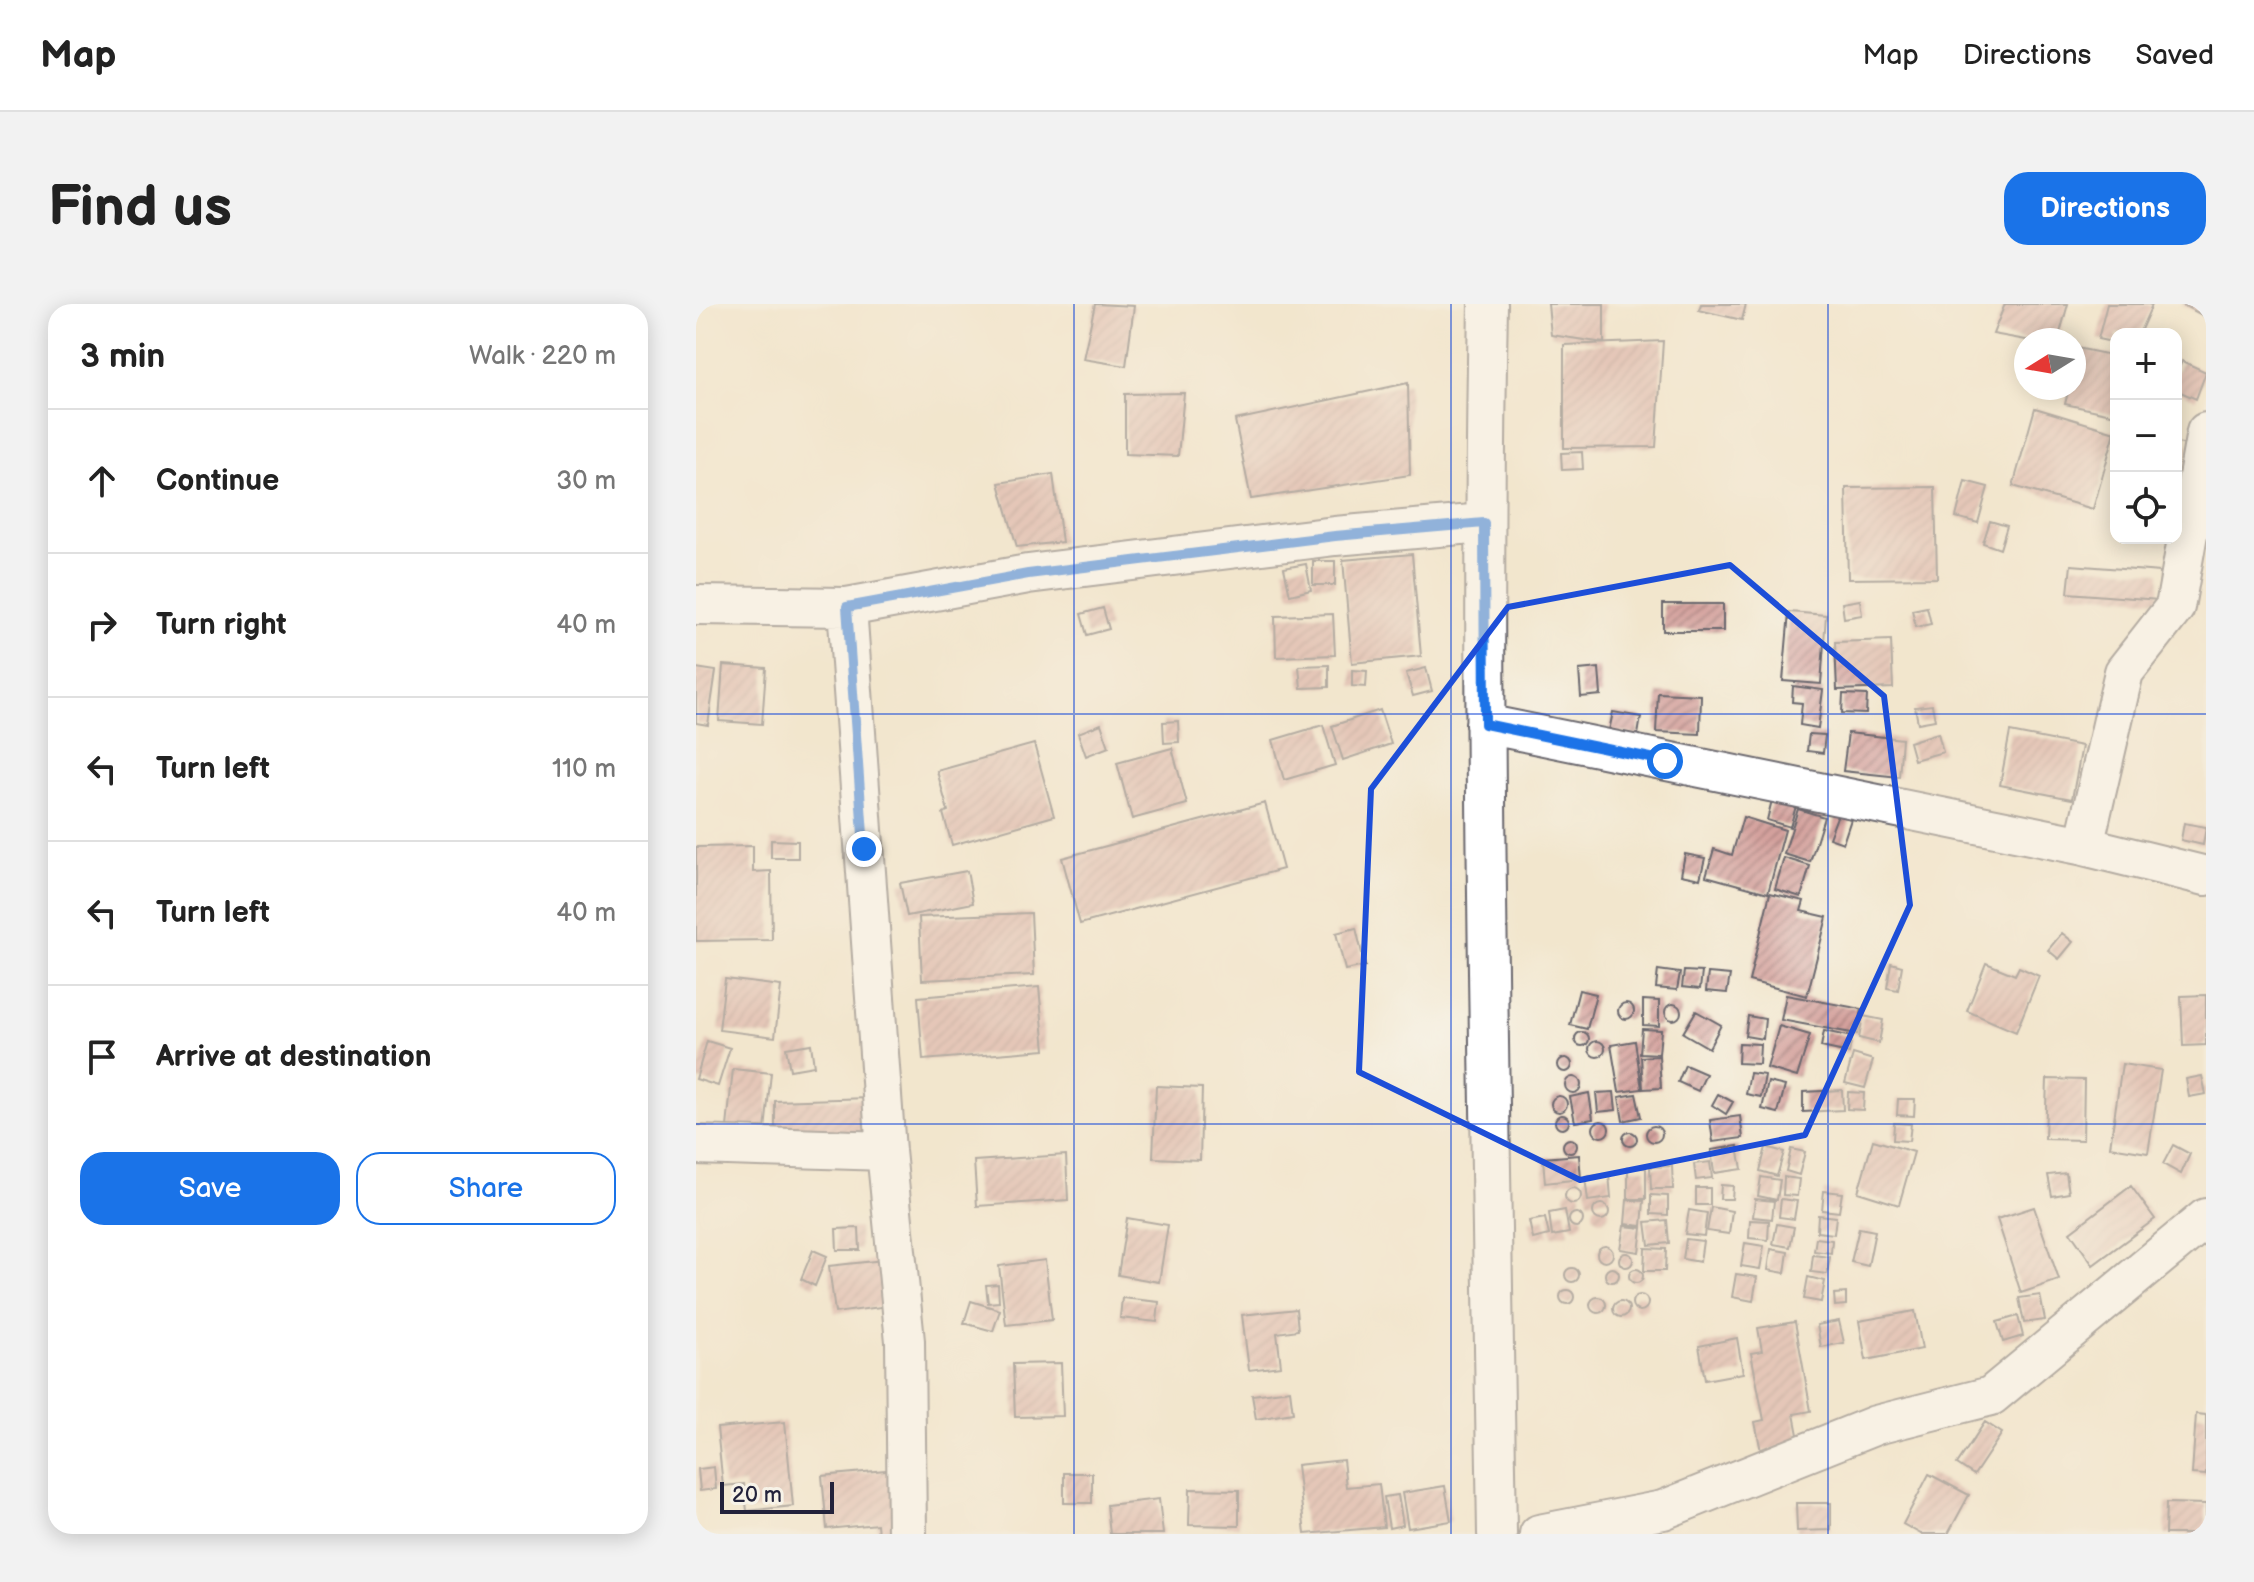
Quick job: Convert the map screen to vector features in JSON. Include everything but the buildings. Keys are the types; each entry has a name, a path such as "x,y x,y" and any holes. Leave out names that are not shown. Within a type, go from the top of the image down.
{"street":[{"path":"1488,304 1484,523 1485,724 1497,1534"},
{"path":"2084,846 2124,672 2175,607 2206,432"},
{"path":"696,605 847,607 1028,574 1335,536 1484,523"},
{"path":"847,607 886,1151 905,1341 907,1534"},
{"path":"1485,724 2084,846 2206,876"},
{"path":"696,1145 886,1151"},
{"path":"1539,1534 1663,1510 1876,1425 1991,1396 2206,1218"}],"highlighted area":[{"path":"1730,565 1884,696 1910,905 1805,1135 1580,1180 1359,1072 1371,789 1508,607"}],"route":[{"path":"864,849 847,607 1028,574 1335,536 1484,523 1485,724 1665,761"}]}
